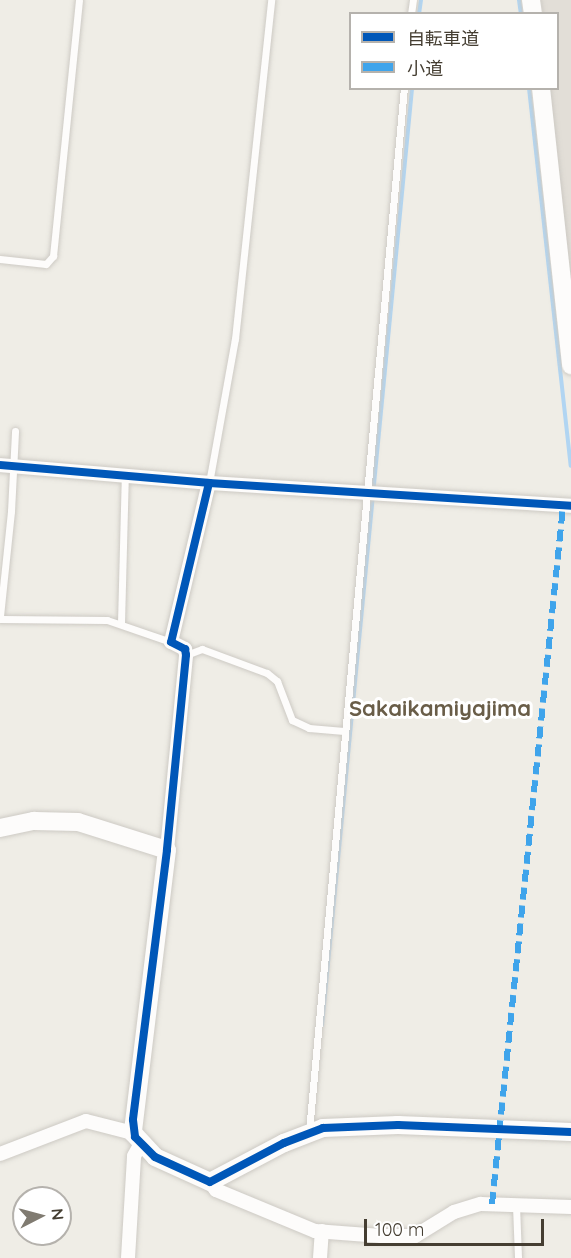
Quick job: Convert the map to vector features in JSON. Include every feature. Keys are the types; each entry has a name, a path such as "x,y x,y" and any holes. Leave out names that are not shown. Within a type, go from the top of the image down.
{"street":[{"path":"541,90 571,365"},
{"path":"0,465 209,483 571,506"},
{"path":"128,1258 134,1156 186,655 184,649 171,642 209,483"},
{"path":"0,828 34,821 78,822 167,850"},
{"path":"0,1154 86,1121 136,1139 155,1157 210,1182 216,1190 275,1216 322,1231 407,1237 467,1207 516,1205 571,1207"},
{"path":"210,1182 309,1132 369,1125 571,1132"},
{"path":"320,1258 322,1231"}],"lane":[{"path":"0,259 46,264 53,256 79,0"},
{"path":"209,483 238,317 271,0"},
{"path":"309,1132 404,90"},
{"path":"15,431 15,466 0,617 121,623 171,642"},
{"path":"121,623 125,474"},
{"path":"186,655 202,649 267,673 277,681 292,720 298,725 344,731"},
{"path":"516,1205 518,1258"}],"shaded area":[{"path":"541,0 571,0 571,288 550,90 559,90 559,12 543,12"}],"waterway":[{"path":"419,12 421,0"},
{"path":"519,0 521,12"},
{"path":"322,1025 412,90"},
{"path":"529,90 571,466"}],"marked path":[{"path":"492,1204 563,506"}],"cycle path":[{"path":"0,465 209,483 571,506"},
{"path":"209,483 171,642 185,649 186,655 167,850 133,1120 135,1137 155,1157 210,1182 284,1143 323,1128 398,1125 571,1132"}],"district":[{"name":"Sakaikamiyajima","path":"440,709"}]}
